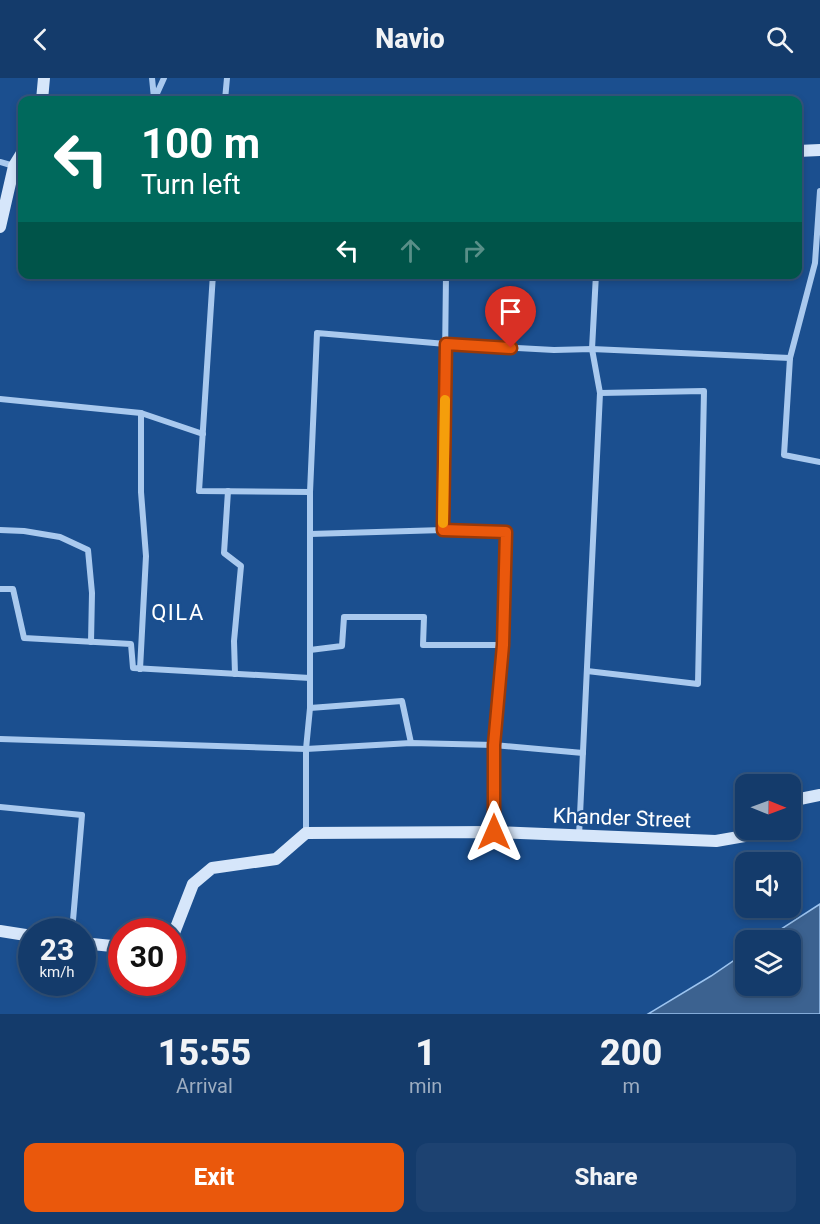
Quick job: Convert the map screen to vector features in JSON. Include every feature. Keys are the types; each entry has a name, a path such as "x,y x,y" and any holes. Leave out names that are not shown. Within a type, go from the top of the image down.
{"street":[{"path":"42,96 44,78"},
{"path":"152,78 154,96"},
{"path":"156,96 164,78"},
{"path":"225,96 227,78"},
{"path":"802,151 820,150"},
{"path":"0,227 14,166 18,160"},
{"path":"0,162 14,166"},
{"path":"820,191 815,263 790,358 784,454 820,462"},
{"path":"213,279 200,491 310,492"},
{"path":"443,530 446,279"},
{"path":"579,836 600,393 592,350 596,279"},
{"path":"180,918 193,884 212,868 276,859 306,833 306,749 310,708 310,492 317,333 554,350 790,358"},
{"path":"587,671 698,684 704,391 600,393"},
{"path":"0,399 141,413 203,434"},
{"path":"140,669 146,556 141,492 141,413"},
{"path":"228,491 225,553 240,566 234,641 235,674"},
{"path":"0,530 60,537 88,550 92,592 91,642"},
{"path":"310,534 443,530 506,532 503,645 494,745 494,832"},
{"path":"0,589 14,589 24,638 131,644 133,668 140,669 310,678"},
{"path":"310,650 342,646 344,617 424,617 423,645 503,645"},
{"path":"310,708 402,700 411,743"},
{"path":"0,739 306,749 411,743 494,745 583,753"},
{"path":"801,799 820,795"},
{"path":"0,807 82,815 73,918"},
{"name":"Khander Street","path":"306,833 494,832 716,841 735,838"},
{"path":"0,931 18,934"}],"water":[{"path":"820,904 820,1014 648,1014 735,960 735,996 801,996 801,930 780,930"}],"slow traffic":[{"path":"443,523 445,400"}],"district":[{"name":"QILA","path":"178,612"}],"route":[{"path":"494,832 494,745 503,645 506,532 443,530 446,344 511,348"}]}
